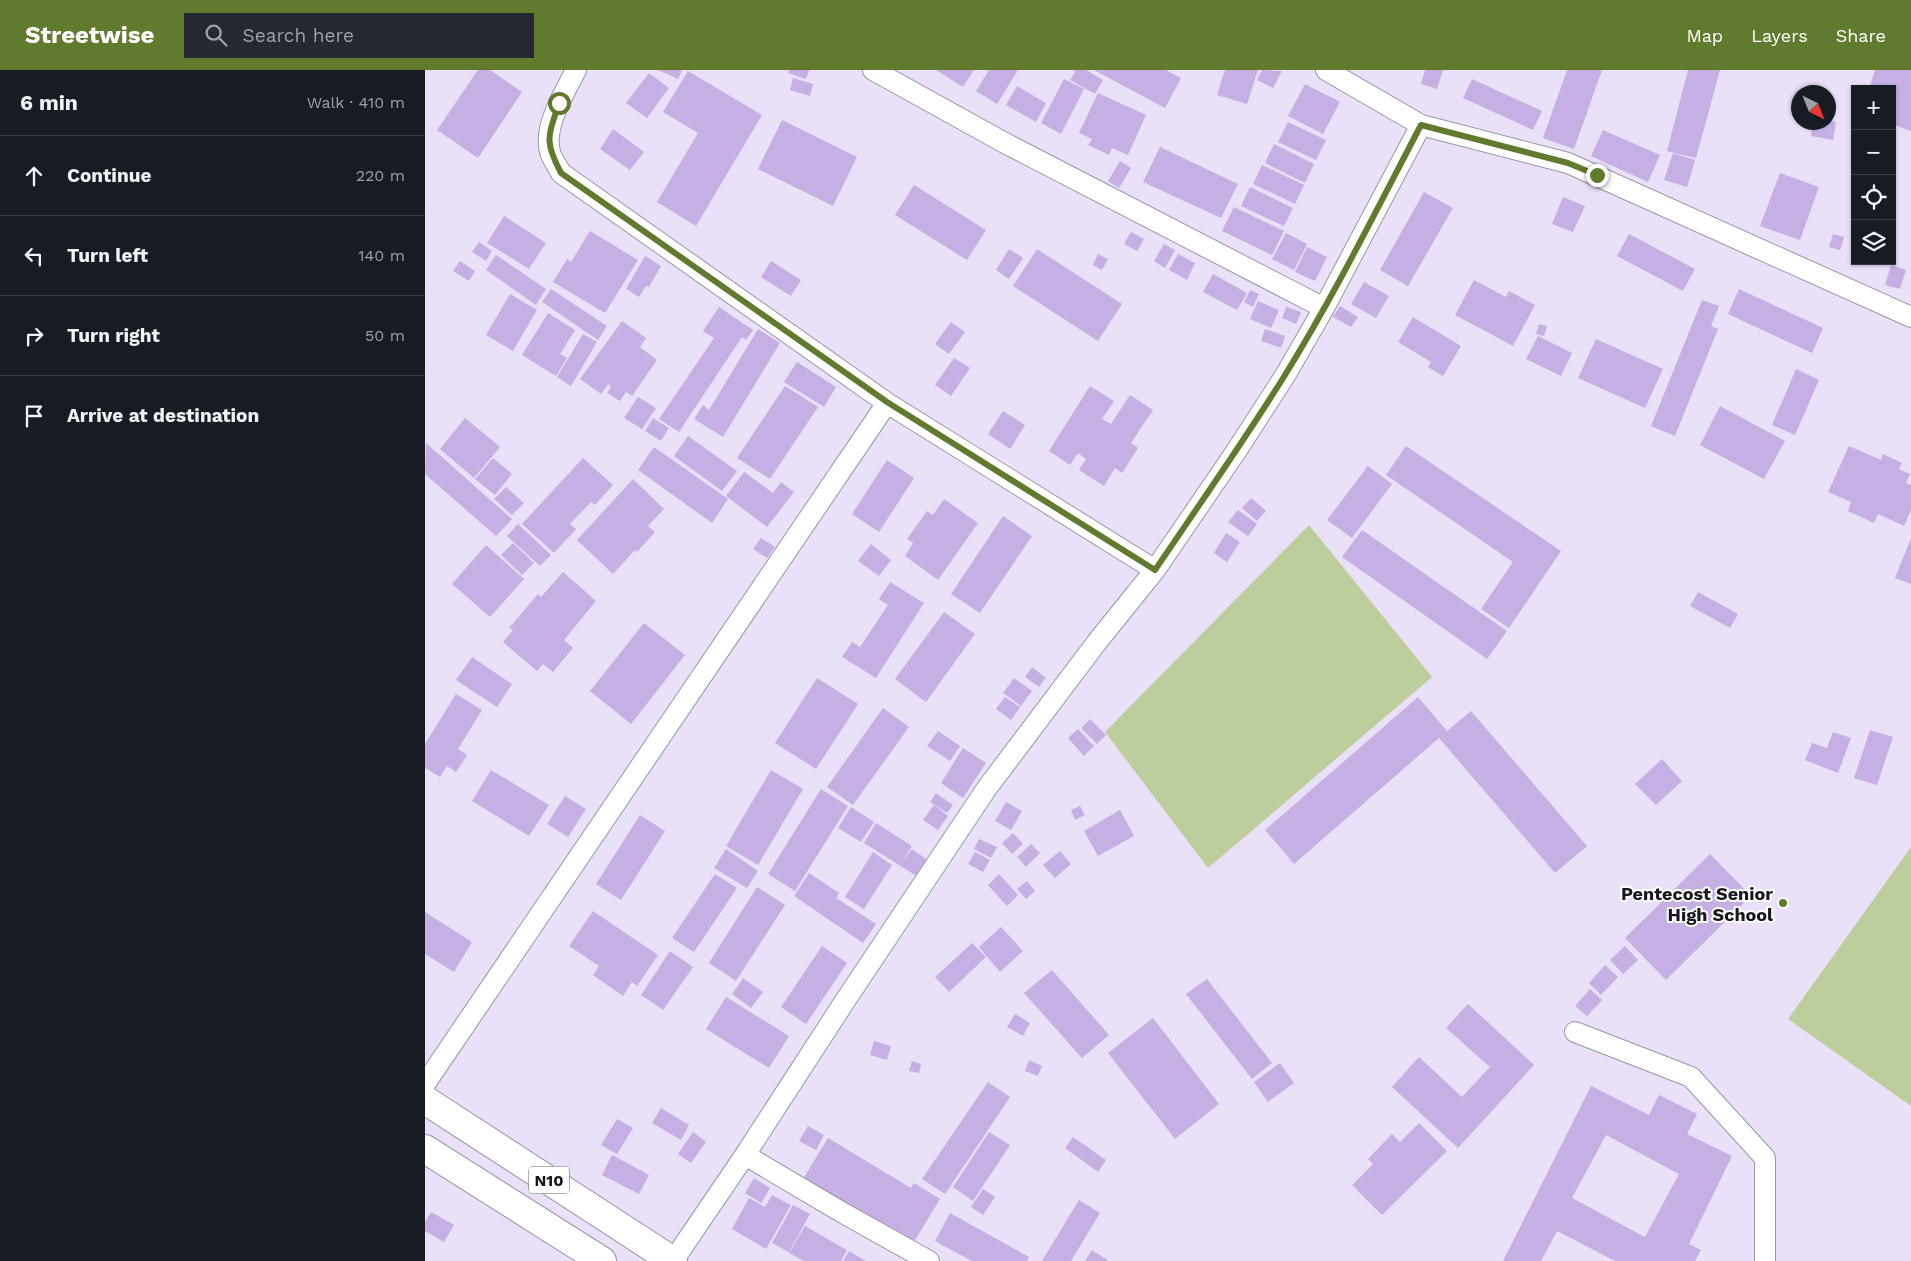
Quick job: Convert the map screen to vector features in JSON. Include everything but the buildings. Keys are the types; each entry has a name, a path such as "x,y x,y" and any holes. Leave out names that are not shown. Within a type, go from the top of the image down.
{"highway":[{"name":"N10","path":"425,1100 673,1261"},
{"name":"N10","path":"425,1149 602,1261"}],"street":[{"path":"576,70 559,103 549,132 550,152 561,173 887,402 1155,570"},
{"path":"873,70 1003,142 1324,308"},
{"path":"1326,70 1421,125 1568,163 1911,318"},
{"path":"673,1261 987,788 1097,642 1155,570 1237,450 1286,374 1324,308 1421,125"},
{"path":"425,1084 887,402"},
{"path":"1575,1032 1691,1077 1765,1158 1765,1261"},
{"path":"745,1155 929,1261"}],"green space":[{"path":"1309,525 1432,677 1208,868 1105,732"},
{"path":"1911,847 1911,1106 1788,1019"}],"place":[{"name":"Pentecost Senior High School","path":"1783,903"}],"route":[{"path":"559,103 549,132 550,152 561,173 887,402 1155,570 1286,374 1324,308 1421,125 1568,163 1597,175"}]}
